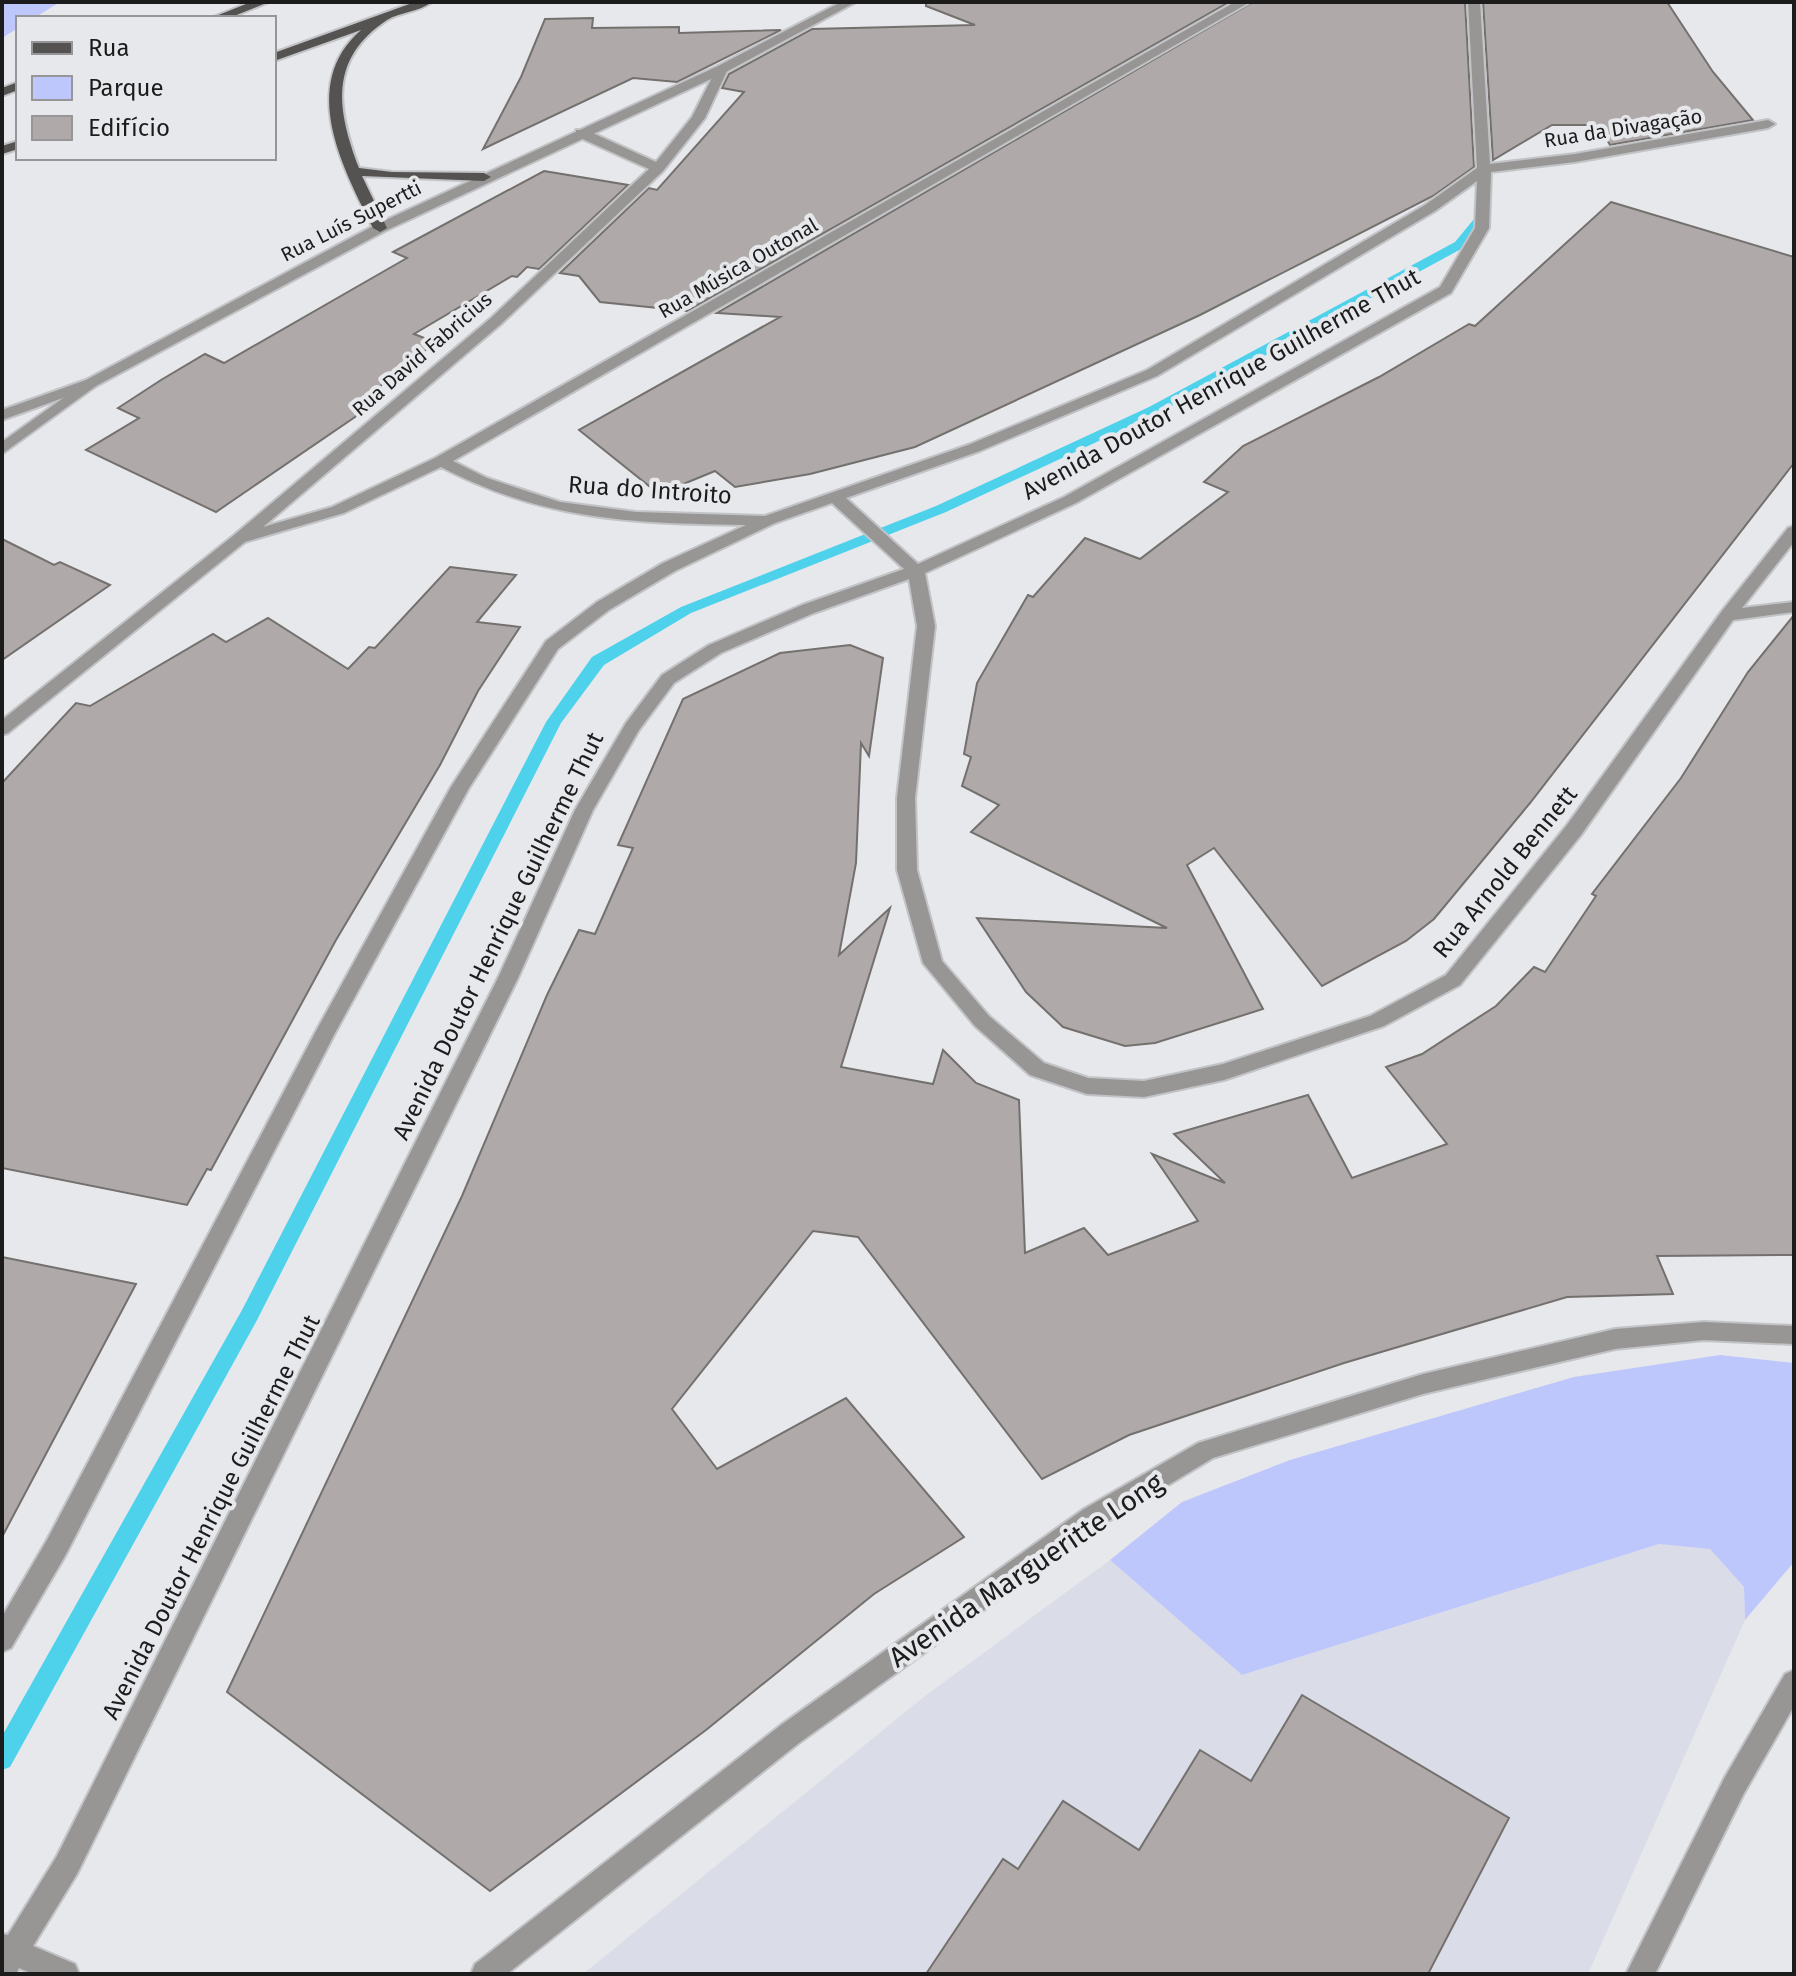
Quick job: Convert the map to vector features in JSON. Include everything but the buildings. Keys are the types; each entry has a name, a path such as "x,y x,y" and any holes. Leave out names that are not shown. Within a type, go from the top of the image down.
{"main road":[{"path":"223,16 263,2"},
{"path":"276,56 426,2"},
{"path":"380,228 351,171 336,113 337,78 344,56 381,20"},
{"path":"351,171 392,176 484,177"}],"street":[{"path":"722,69 850,2"},
{"name":"Rua Música Outonal","path":"239,539 338,510 441,461 1244,2"},
{"path":"1474,2 1484,169"},
{"name":"Rua Luís Supertti","path":"2,415 91,383 380,228 484,177 722,69"},
{"name":"Rua David Fabricius","path":"2,729 239,539 496,321 658,168 698,118 722,69"},
{"name":"Rua da Divagação","path":"1484,169 1575,158 1768,124"},
{"path":"581,133 658,168"},
{"name":"Avenida Doutor Henrique Guilherme Thut","path":"2,1640 56,1548 325,1033 460,787 534,668 552,645 603,606 669,567 769,520 974,448 1152,373 1430,208 1484,169"},
{"name":"Avenida Doutor Henrique Guilherme Thut","path":"6,1957 67,1865 140,1714 293,1416 508,978 584,810 632,727 668,679 715,649 808,609 916,571 1070,500 1446,290 1482,228 1484,169"},
{"path":"2,449 91,383"},
{"name":"Rua do Introito","path":"441,461 500,491 574,513 640,518 769,520"},
{"path":"833,495 916,571"},
{"name":"Rua Arnold Bennett","path":"916,571 926,626 906,798 907,870 933,963 982,1021 1037,1069 1087,1086 1144,1089 1224,1072 1377,1021 1453,980 1574,830 1728,615 1794,531"},
{"path":"1728,615 1794,607"},
{"name":"Avenida Margueritte Long","path":"485,1974 790,1734 1093,1517 1206,1450 1423,1384 1615,1339 1704,1331 1794,1335"},
{"path":"1640,1974 1734,1786 1794,1682"},
{"path":"6,1957 65,1974"}],"shaded area":[{"path":"1659,1544 1710,1549 1744,1587 1745,1620 1588,1974 583,1974 925,1696 1110,1560 1242,1675"}],"green space":[{"path":"2,2 60,2 37,16 16,16 16,29 2,38"},
{"path":"1720,1355 1794,1363 1794,1562 1745,1620 1744,1587 1710,1549 1659,1544 1242,1675 1110,1560 1182,1502 1290,1460 1574,1377"}],"waterway":[{"path":"2,1759 249,1316 554,722 598,661 686,610 941,509 1154,410 1459,245 1478,222"}]}
